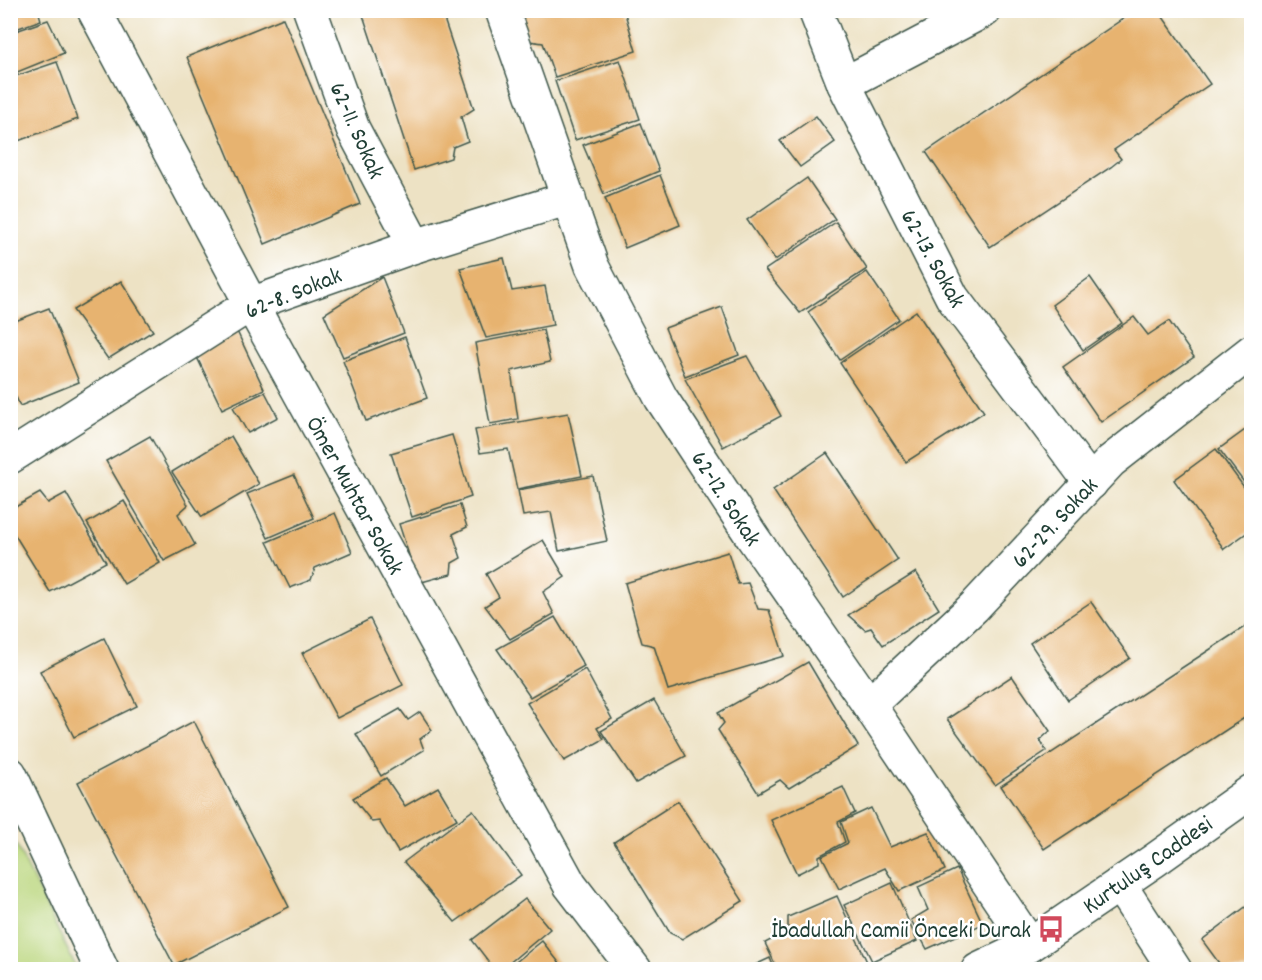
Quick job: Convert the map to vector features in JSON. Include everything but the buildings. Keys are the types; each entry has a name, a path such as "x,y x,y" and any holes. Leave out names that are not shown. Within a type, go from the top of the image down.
{"street":[{"name":"Ömer Muhtar Sokak","path":"94,10 570,885 635,969"},
{"name":"62-11. Sokak","path":"310,10 354,129 415,246"},
{"name":"62-12. Sokak","path":"502,10 592,266 661,398 753,538 869,705 1030,945"},
{"name":"62-13. Sokak","path":"815,10 844,84 952,297 1091,483"},
{"path":"844,84 985,10"},
{"name":"62-8. Sokak","path":"10,457 252,304 415,246 569,198"},
{"name":"62-29. Sokak","path":"869,705 974,607 1111,461 1251,351"},
{"path":"10,774 102,969"},
{"name":"Kurtuluş Caddesi","path":"978,969 1030,945 1251,791"},
{"path":"1119,884 1175,969"}],"green space":[{"path":"11,834 77,969 11,969"}],"place":[{"name":"İbadullah Camii Önceki Durak","path":"1051,929"}]}
